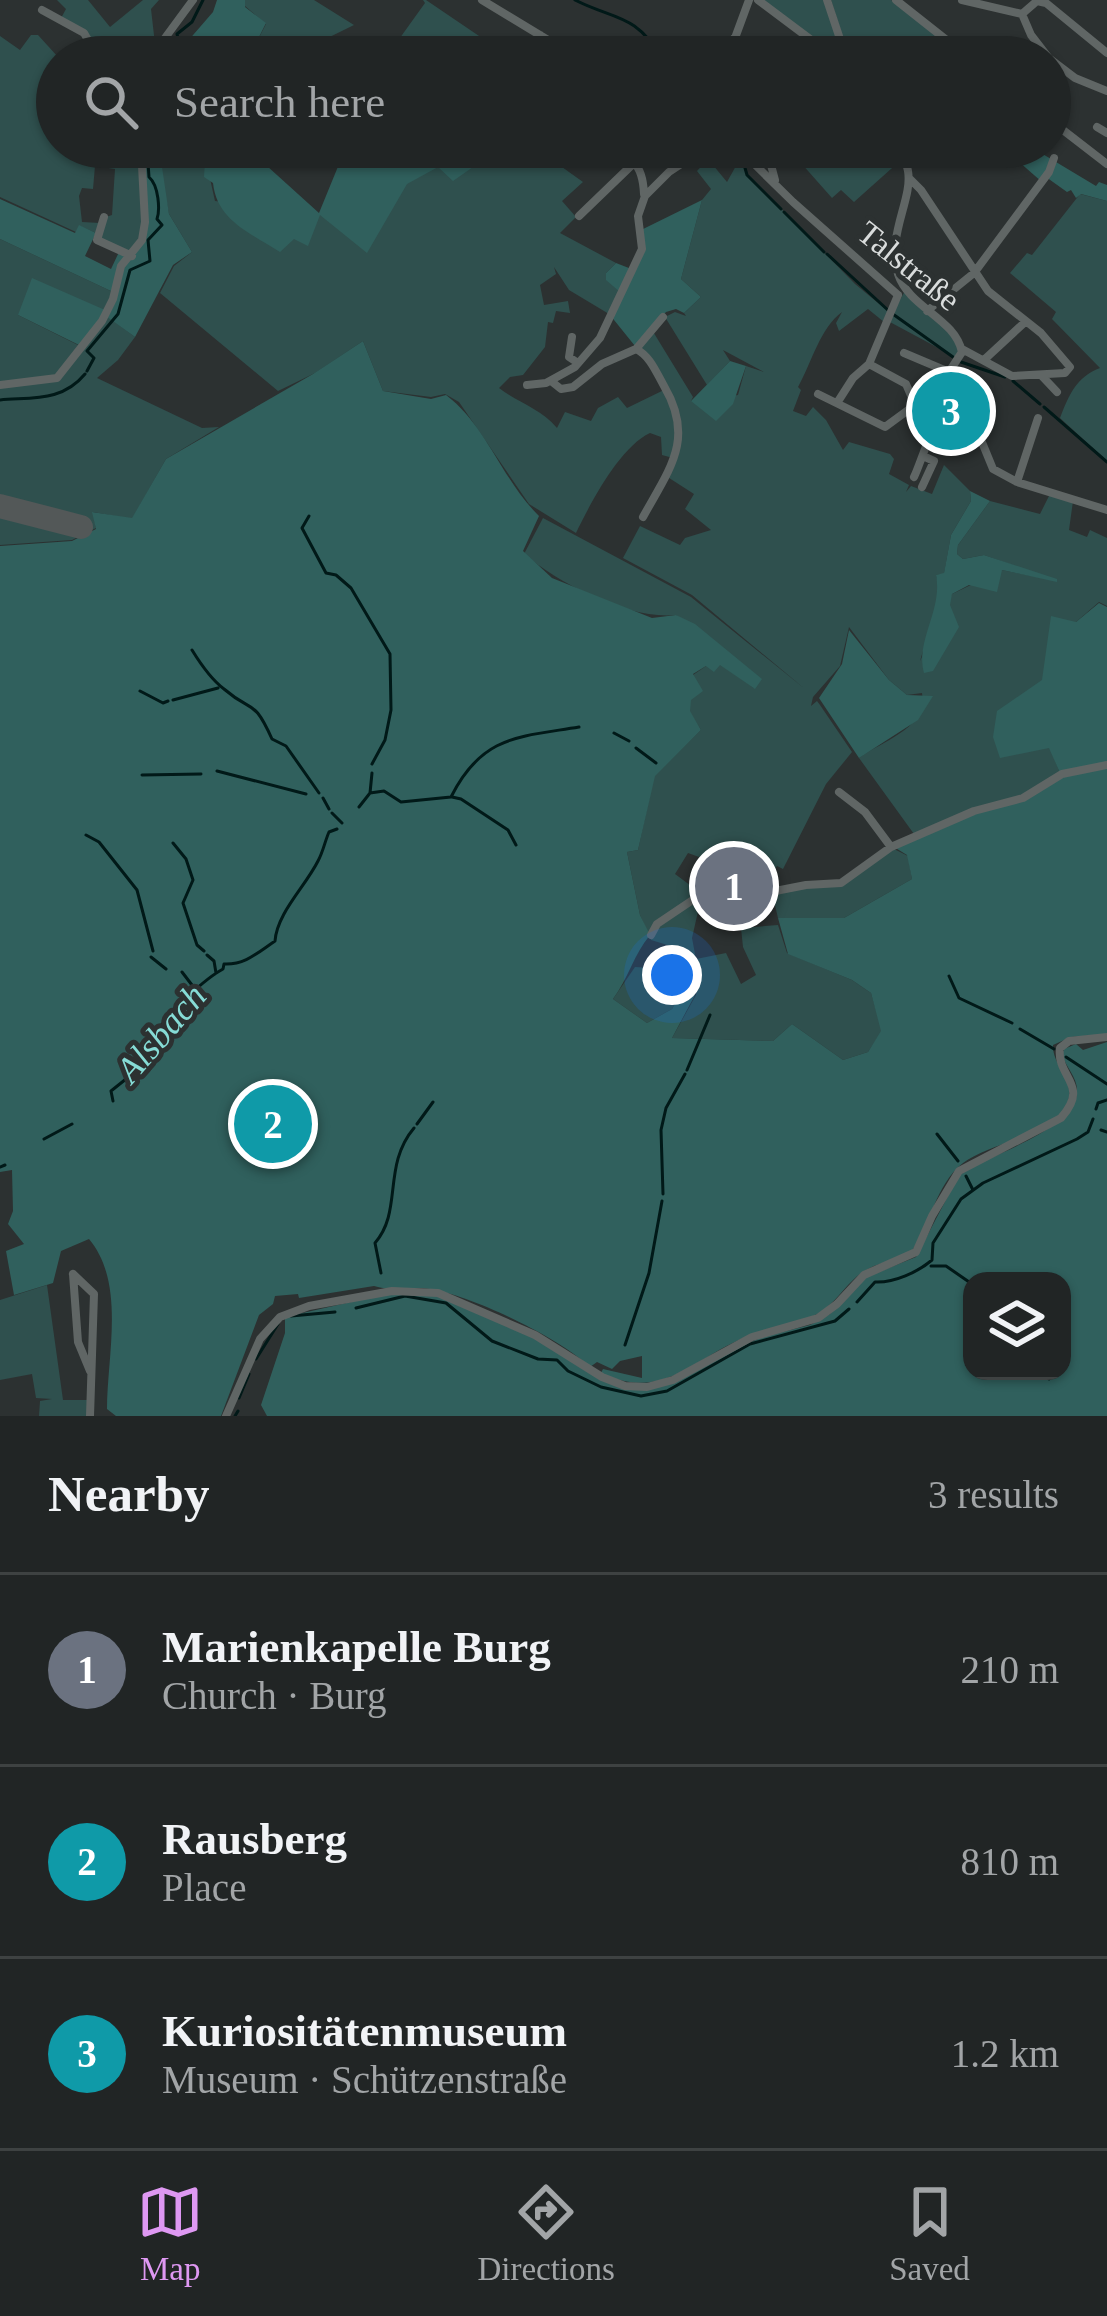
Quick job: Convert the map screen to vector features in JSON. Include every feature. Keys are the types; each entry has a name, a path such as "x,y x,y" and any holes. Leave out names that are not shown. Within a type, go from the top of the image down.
{"street":[{"path":"165,36 193,0"},
{"path":"482,0 540,35"},
{"path":"734,36 754,0 805,36"},
{"path":"827,0 839,36"},
{"path":"896,0 941,36"},
{"path":"962,0 1022,14"},
{"path":"1022,14 1037,1 1046,3 1107,53"},
{"path":"42,10 86,36"},
{"path":"1022,14 1032,36"},
{"path":"1071,75 1107,91"},
{"path":"1071,137 1107,164"},
{"path":"0,385 48,381 63,374 102,321 121,266 132,256 146,223 142,168"},
{"path":"578,216 626,168"},
{"path":"527,385 551,381 578,363 604,332 613,304 638,262 643,241 638,216 644,196 643,173 639,168"},
{"path":"644,196 673,168"},
{"name":"Talstraße","path":"760,168 793,202 955,334 962,349 949,372"},
{"path":"772,168 776,183"},
{"path":"837,403 869,364 902,292 896,251 899,212 909,178 906,168"},
{"path":"927,311 974,273 1050,168"},
{"path":"909,178 974,273 998,301 1068,361 1069,368 1065,373 1012,376 962,349"},
{"path":"104,217 97,241 132,256"},
{"path":"551,381 561,389 573,387 602,364 636,349 663,317"},
{"path":"985,359 1025,322"},
{"path":"572,337 569,357 578,363"},
{"path":"636,349 645,354 676,407 680,443 643,517"},
{"path":"904,353 949,372 993,470 1107,510"},
{"path":"818,394 882,427 915,405 906,384 869,364"},
{"path":"1041,375 1057,392"},
{"path":"914,477 936,422 955,403 964,401"},
{"path":"1017,482 1038,418"},
{"path":"922,487 934,461 923,457"},
{"path":"651,935 657,924 703,893 765,893 836,885 891,847 974,811 1023,797 1071,770 1107,765"},
{"path":"839,792 865,812 891,847"},
{"path":"226,1416 260,1339 280,1317 309,1306 392,1291 438,1293 535,1335 612,1382 637,1388 667,1383 752,1337 818,1318 869,1272 912,1256 959,1171 1047,1127 1067,1111 1073,1089 1059,1060 1061,1046 1107,1037"},
{"path":"90,1372 78,1342 73,1274 94,1294 90,1416"}],"shaded area":[{"path":"57,0 88,0 110,27 143,0 159,0 151,9 154,36 82,36 60,20 66,9"},
{"path":"217,0 245,0 245,7 266,23 260,36 192,36"},
{"path":"245,0 314,0 354,25 332,36 260,36 266,24 245,6"},
{"path":"423,0 479,36 401,36"},
{"path":"760,0 826,0 837,36 808,36"},
{"path":"831,0 891,0 936,36 842,36"},
{"path":"31,35 39,36 36,168 95,168 93,189 82,188 79,196 82,222 100,223 96,233 80,226 76,232 0,197 0,36 20,50"},
{"path":"108,168 141,168 144,216 132,254 98,240 106,217 112,215 115,169"},
{"path":"143,168 162,168 169,214 192,252 173,265 135,337 103,314 81,346 18,315 32,278 105,310 121,270 144,236"},
{"path":"160,168 208,168 215,201 319,214 355,168 563,168 583,182 562,201 576,217 560,233 616,263 606,273 619,291 609,314 569,290 554,267 556,274 540,285 544,305 568,301 570,313 556,311 553,323 548,322 545,347 523,375 510,377 499,388 557,428 565,412 591,421 598,408 618,397 627,408 666,389 640,347 652,330 693,397 691,401 738,395 746,366 764,372 723,350 730,361 707,385 665,317 675,312 686,316 701,297 681,279 702,200 711,189 697,171 715,168 727,182 735,168 746,168 855,284 889,312 884,322 868,309 839,331 836,323 842,312 834,319 798,387 793,411 806,416 813,407 843,450 849,442 890,454 894,459 889,474 909,485 906,492 911,486 932,494 944,465 970,491 971,501 951,535 944,574 936,575 940,594 920,661 952,594 1002,570 1057,581 984,555 963,559 957,554 958,545 990,501 1040,514 1050,494 1073,501 1069,530 1087,537 1090,530 1107,538 1107,606 1099,602 1076,622 1050,748 1060,773 1023,797 914,834 859,758 911,724 922,705 922,693 907,695 889,680 849,627 840,666 813,697 811,706 817,701 852,752 826,784 783,869 760,869 758,891 743,886 748,855 699,857 688,853 675,874 702,894 692,938 696,959 726,953 741,984 756,975 743,947 741,928 778,925 787,953 871,993 882,1031 868,1052 843,1060 792,1024 773,1041 672,1038 696,995 698,968 692,987 685,987 672,1009 647,1023 613,999 635,967 671,969 674,947 651,940 640,915 627,852 638,850 654,776 701,730 689,711 693,675 720,664 754,688 761,679 676,615 617,606 576,588 524,554 543,518 691,597 805,689 692,595 623,558 640,526 680,545 685,538 711,530 685,509 694,494 666,476 673,458 662,455 661,437 650,433 628,450 598,491 576,533 529,504 459,402 445,394 431,397 383,391 363,341 278,391 160,293 174,266 192,252 169,214"},
{"path":"205,168 269,168 319,213 337,168 436,168 407,184 367,253 320,215 308,246 294,239 280,252 228,217 213,183 204,177"},
{"path":"439,168 472,168 453,181"},
{"path":"805,168 892,168 854,202 841,190 832,198"},
{"path":"1026,168 1066,168 1096,186 1099,182 1107,185 1107,201 1081,194 1076,198 1071,190 1067,192 1046,177 1042,182"},
{"path":"1080,194 1107,201 1107,461 1060,418 1079,382 1100,368 1052,319 1056,312 1010,273 1027,253 1032,255"},
{"path":"0,199 75,233 79,225 96,233 85,256 111,269 119,252 128,256 113,292 0,239"},
{"path":"702,200 681,279 701,297 684,313 666,312 635,346 610,315 620,292 606,280 606,273 616,263 634,270 639,231"},
{"path":"0,239 113,292 105,310 18,315 82,347 104,314 135,337 97,378 202,428 219,427 166,459 132,519 93,512 96,528 72,540 0,545"},
{"path":"905,291 952,333 961,349 957,358 888,321"},
{"path":"363,341 383,391 431,399 446,395 473,422 539,516 523,551 552,578 652,618 676,615 695,624 762,679 755,689 720,665 714,672 706,666 693,674 703,691 691,700 690,711 701,730 655,776 638,850 627,852 640,915 650,935 613,999 647,1023 672,1009 685,987 692,986 698,968 695,995 672,1038 773,1041 792,1024 843,1060 868,1052 881,1031 871,993 852,980 788,954 778,918 844,918 912,879 907,855 894,847 957,819 1011,803 1060,773 1049,748 1000,758 993,737 997,711 1042,680 1051,616 1076,622 1099,603 1107,607 1107,1034 1071,1037 1053,1045 1069,1088 1060,1115 963,1163 946,1182 911,1252 861,1273 819,1313 748,1336 678,1374 643,1383 623,1381 601,1373 603,1369 642,1378 642,1356 620,1361 612,1369 597,1362 590,1367 537,1331 469,1300 430,1289 374,1286 299,1298 298,1294 275,1296 273,1304 259,1315 221,1416 116,1416 107,1409 111,1298 100,1257 89,1239 61,1251 53,1283 14,1295 6,1251 24,1244 8,1224 13,1211 12,1170 0,1172 0,546 72,541 96,529 92,512 132,518 166,459"},
{"path":"730,361 746,366 733,404 716,421 691,401"},
{"path":"970,491 990,501 958,545 957,554 963,559 984,555 1057,582 1002,570 997,592 969,585 952,594 950,605 959,627 933,671 924,673 923,649 936,601 936,575 944,573 951,535 971,501"},
{"path":"849,630 907,695 933,696 918,720 859,758 819,698 842,664"},
{"path":"892,848 908,856 912,879 844,918 778,918 772,893 837,885"},
{"path":"1107,1042 1107,1416 267,1416 261,1405 285,1333 285,1317 386,1294 438,1296 534,1337 610,1384 649,1389 762,1337 810,1325 830,1314 864,1278 916,1257 966,1170 1033,1138 1064,1116 1077,1090 1062,1055 1076,1044 1083,1050"},
{"path":"47,1285 63,1400 89,1400 89,1416 39,1416 40,1401 52,1399 36,1398 32,1374 0,1380 0,1300"}],"waterway":[{"path":"177,36 192,22 203,0"},
{"path":"575,0 633,25 645,36"},
{"path":"87,371 94,358 87,351 118,314 130,270 150,261 148,240 162,225 148,168"},
{"path":"745,168 781,209"},
{"path":"784,212 824,252"},
{"path":"827,254 890,312 953,357"},
{"path":"961,362 1005,377"},
{"path":"0,400 56,394 85,374"},
{"path":"1013,381 1040,404"},
{"path":"1044,407 1107,462"},
{"name":"Alsbach","path":"309,516 302,528 326,573 351,588 390,654 391,710 385,740 372,764"},
{"path":"192,650 220,685 256,711 272,739 286,746 319,793"},
{"path":"173,700 218,688"},
{"path":"140,691 168,701"},
{"path":"370,793 384,791 401,802 451,797 489,750 520,737 579,727"},
{"path":"614,733 629,741"},
{"path":"636,748 656,763"},
{"path":"217,771 306,794"},
{"name":"Alsbach","path":"359,807 370,793 372,773"},
{"path":"142,775 201,774"},
{"path":"452,797 508,830 516,845"},
{"path":"323,798 329,809"},
{"path":"332,813 342,823"},
{"name":"Alsbach","path":"140,1062 171,1013 198,987 224,964 245,960 275,941 281,920 318,861 329,832 337,829"},
{"path":"86,835 99,842 137,890 153,951"},
{"path":"173,843 186,859 193,880 183,903 197,945 204,951"},
{"path":"207,955 216,973"},
{"path":"151,957 166,969"},
{"path":"182,972 195,989"},
{"path":"949,976 959,998 1012,1023"},
{"path":"687,1070 710,1015"},
{"path":"1020,1029 1054,1049"},
{"path":"1066,1057 1107,1084"},
{"path":"663,1194 661,1130 666,1108 685,1074"},
{"name":"Alsbach","path":"113,1101 111,1091 131,1075"},
{"path":"1096,1109 1107,1100"},
{"path":"417,1124 433,1102"},
{"path":"857,1302 875,1282 905,1276 932,1260 933,1243 961,1199 983,1183 1077,1139 1088,1132 1093,1119"},
{"name":"Alsbach","path":"44,1139 72,1124"},
{"path":"381,1273 375,1243 388,1217 398,1158 414,1128"},
{"path":"1101,1130 1107,1132"},
{"path":"937,1134 958,1161"},
{"name":"Alsbach","path":"0,1167 5,1165"},
{"path":"966,1176 973,1190"},
{"path":"625,1345 649,1273 662,1201"},
{"path":"931,1266 946,1266 963,1278"},
{"path":"356,1308 405,1296 446,1303 492,1341 538,1359 557,1360 568,1371 601,1387 641,1396 667,1391 750,1344 835,1321 849,1309"},
{"path":"291,1316 335,1312"},
{"path":"256,1359 278,1324"},
{"path":"239,1398 249,1374"},
{"path":"235,1416 238,1411"}],"runway":[{"path":"0,506 81,527"}],"place":[{"name":"Kuriositätenmuseum","path":"951,411"},
{"name":"Marienkapelle Burg","path":"734,886"},
{"name":"Rausberg","path":"273,1124"}]}
